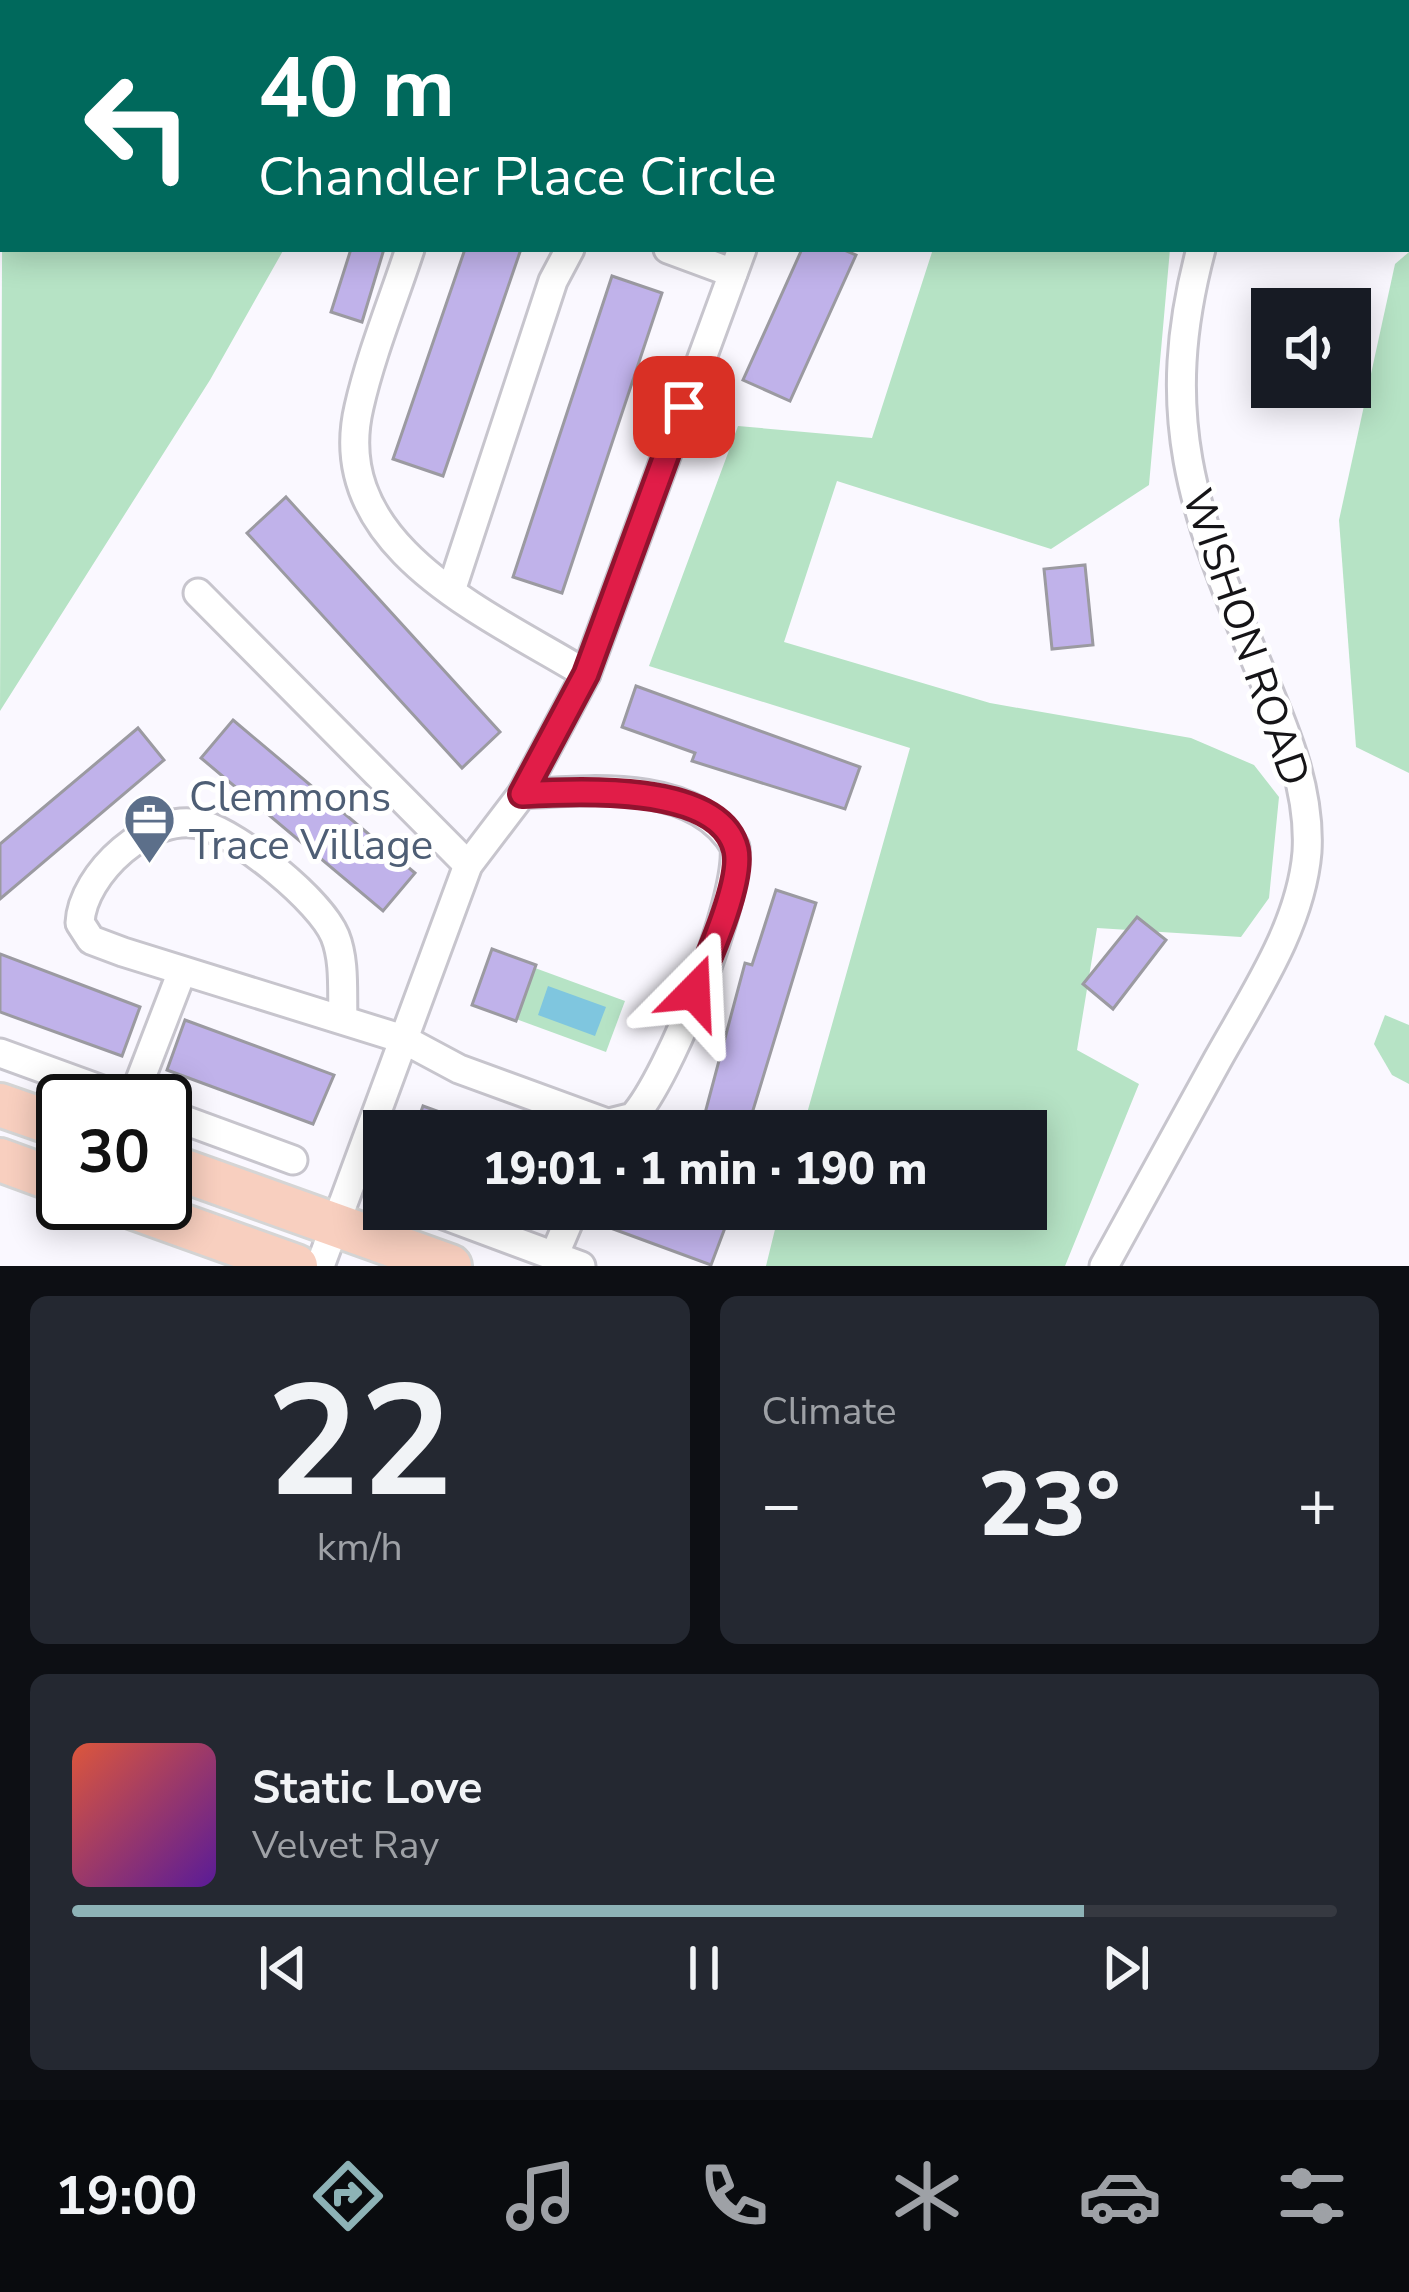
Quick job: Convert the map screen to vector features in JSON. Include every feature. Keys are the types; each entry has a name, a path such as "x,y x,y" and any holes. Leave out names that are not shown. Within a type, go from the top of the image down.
{"main road":[{"path":"0,1105 36,1118"},
{"path":"0,1160 36,1173"},
{"path":"192,1174 450,1266"},
{"path":"192,1229 296,1266"}],"street":[{"path":"409,252 358,411 355,468 366,501 398,550 451,591 586,674"},
{"path":"451,591 553,281 568,252"},
{"path":"320,1266 468,866 522,794 586,674 738,261 686,252"},
{"name":"WISHON ROAD","path":"1104,1266 1262,981 1288,925 1306,855 1301,781 1199,519 1182,435 1180,350 1200,252"},
{"path":"198,593 468,866"},
{"path":"522,794 591,790 664,799 720,826 735,847 711,950 661,1077 638,1110"},
{"path":"343,1018 340,959 329,926 288,881 248,850 195,823 157,832 124,849 89,883 80,910 83,934 91,940 181,974 403,1039 459,1069 567,1110"},
{"path":"142,1074 181,974"},
{"path":"0,1053 58,1074"},
{"path":"192,1123 293,1160"},
{"path":"485,1230 568,1261 572,1230"}],"green space":[{"path":"2,252 282,252 210,380 0,711"},
{"path":"932,252 1170,252 1149,485 1051,549 837,481 784,642 990,703 1191,738 1254,765 1279,797 1269,898 1241,937 1097,928 1077,1050 1139,1084 1065,1266 766,1266 775,1230 1047,1230 1047,1110 808,1110 910,748 649,666 738,426 872,438"},
{"path":"1409,252 1409,773 1356,747 1339,520 1364,408 1371,408 1371,374 1395,264"},
{"path":"535,968 625,1001 606,1052 516,1019"},
{"path":"1385,1015 1409,1025 1409,1084 1392,1075 1374,1044"}],"water":[{"path":"548,986 606,1007 595,1036 538,1015"}],"building":[{"path":"350,252 383,252 362,322 331,312"},
{"path":"464,252 520,252 443,476 393,459"},
{"path":"801,252 856,255 790,401 743,380"},
{"path":"612,276 662,293 562,593 513,577"},
{"path":"286,497 500,732 462,768 247,533"},
{"path":"1085,565 1093,645 1052,649 1044,569"},
{"path":"636,686 860,767 845,809 692,761 695,753 622,727"},
{"path":"233,720 415,873 383,911 201,758"},
{"path":"138,728 164,760 0,899 0,844"},
{"path":"776,890 816,903 753,1110 706,1110 745,963 752,965"},
{"path":"1137,917 1166,940 1113,1009 1083,984"},
{"path":"492,949 536,965 516,1021 472,1005"},
{"path":"0,954 140,1007 122,1056 0,1012"},
{"path":"185,1020 334,1075 313,1124 192,1079 192,1074 167,1070"},
{"path":"616,1230 724,1230 711,1265"}],"place":[{"name":"Clemmons Trace Village","path":"150,866"}],"route":[{"path":"684,407 586,674 522,794 591,790 664,799 698,812 729,836 736,858 729,892 694,992"}]}
